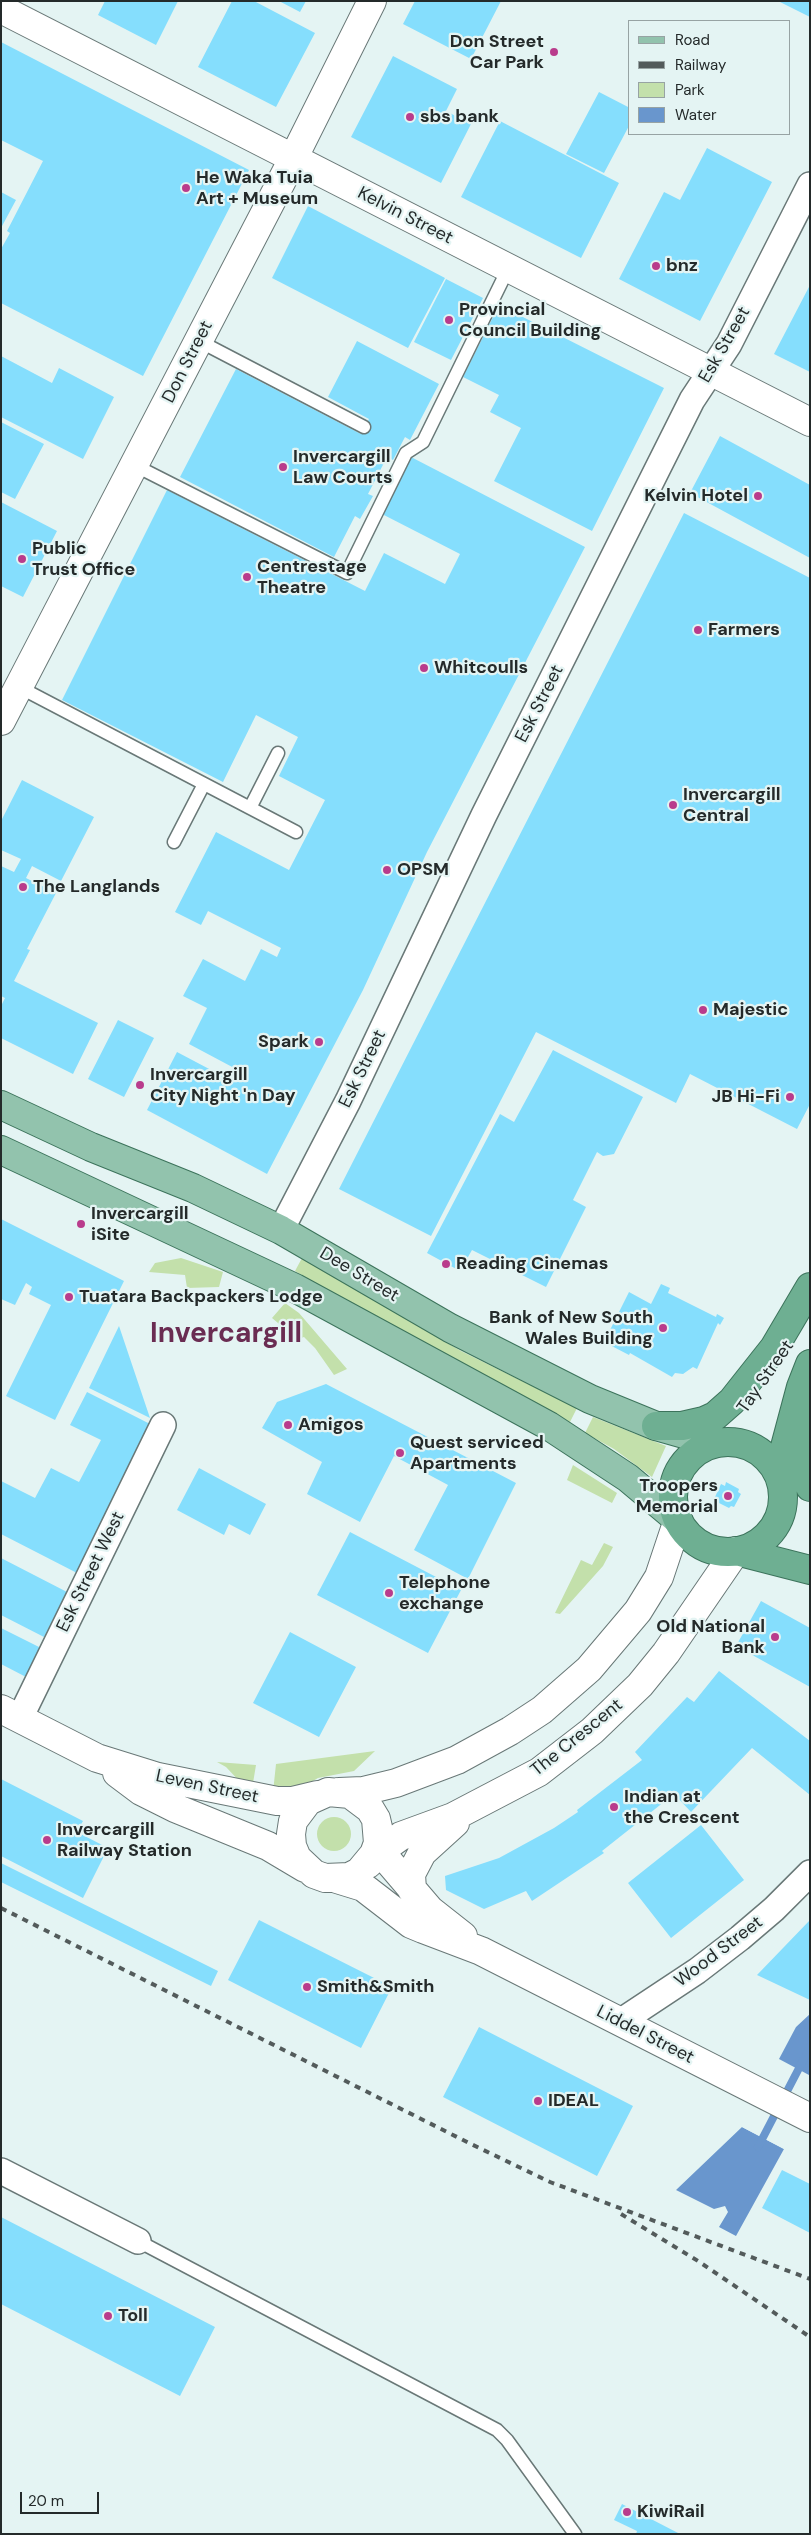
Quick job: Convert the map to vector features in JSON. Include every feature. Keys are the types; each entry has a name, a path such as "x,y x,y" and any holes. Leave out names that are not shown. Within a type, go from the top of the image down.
{"highway":[{"path":"656,1426 682,1426 704,1421 715,1416 732,1401 774,1348 810,1287"},
{"name":"Tay Street","path":"716,1443 763,1385 784,1355 810,1307"},
{"name":"Tay Street","path":"778,1473 800,1387 810,1364"},
{"path":"810,1410 802,1444 803,1468 810,1486"},
{"path":"737,1442 757,1450 773,1464 778,1473 783,1490 782,1506 776,1523 766,1536 752,1546 736,1551 722,1552 708,1548 696,1542 678,1520 674,1504 674,1488 678,1472 688,1459 701,1449 716,1443 737,1442"},
{"path":"778,1473 791,1481 810,1498"},
{"path":"736,1551 810,1570"}],"main road":[{"name":"Dee Street","path":"1,1105 91,1147 193,1188 281,1230 485,1346 590,1399 656,1426 716,1443"},
{"path":"1,1150 295,1288 549,1426 628,1478 678,1520"}],"street":[{"name":"Don Street","path":"1,721 293,158 372,1"},
{"name":"Kelvin Street","path":"1,9 810,422"},
{"name":"Esk Street","path":"281,1230 348,1101 484,815 687,409 729,344 810,185"},
{"name":"Esk Street West","path":"10,1714 163,1425"},
{"path":"328,1793 350,1794 361,1800 376,1819 378,1843 375,1857 349,1877 325,1878 305,1868 297,1858 292,1846 291,1834 299,1810 308,1801 328,1793 363,1791 396,1783 457,1760 510,1731 549,1704 588,1669 638,1611 658,1577 678,1520"},
{"name":"The Crescent","path":"375,1857 401,1836 475,1807 538,1772 614,1712 666,1653 736,1551"},
{"name":"Leven Street","path":"10,1714 97,1758 158,1777 242,1796 292,1801 328,1793"},
{"name":"Leven Street","path":"97,1758 141,1791 206,1822 268,1846 305,1868"},
{"path":"412,1890 411,1874 422,1853 475,1807"},
{"name":"Liddel Street","path":"375,1857 389,1862 430,1910 481,1952"},
{"name":"Wood Street","path":"620,2022 697,1971 740,1938 774,1909 810,1873"},
{"name":"Liddel Street","path":"337,1879 363,1887 417,1926 481,1952 806,2116"},
{"path":"1,2170 138,2241"}],"lane":[{"path":"134,465 347,573 406,453 423,442 508,269"},
{"path":"198,341 364,427"},
{"path":"19,687 296,832"},
{"path":"250,808 278,753"},
{"path":"174,842 204,784"},
{"path":"138,2241 497,2430 507,2440 574,2534"}],"green space":[{"path":"181,1258 223,1272 219,1287 187,1288 185,1275 149,1272 155,1263"},
{"path":"302,1258 461,1351 577,1408 570,1422 380,1323 295,1271"},
{"path":"285,1303 299,1313 347,1369 334,1375 315,1348 304,1337 293,1341 284,1328 272,1318"},
{"path":"593,1417 666,1446 652,1477 614,1449 585,1433"},
{"path":"573,1465 617,1493 612,1503 567,1480"},
{"path":"604,1543 613,1547 603,1566 560,1614 555,1613 581,1560 592,1565"},
{"path":"375,1751 354,1771 318,1778 296,1791 273,1792 276,1764"},
{"path":"217,1762 256,1765 253,1783 242,1784 226,1767"},
{"path":"334,1817 341,1818 346,1822 350,1827 350,1841 346,1846 341,1850 334,1851 327,1850 322,1846 318,1841 317,1834 318,1827 322,1822 327,1818"}],"water":[{"path":"810,2014 809,2075 779,2059 796,2027"},
{"path":"742,2127 784,2149 736,2236 719,2227 728,2212 725,2206 714,2209 676,2190"}],"pier":[{"path":"744,2125 785,2147 784,2149 742,2127"}],"building":[{"path":"105,1 178,1 156,45 98,15"},
{"path":"232,1 254,1 315,33 276,107 198,67"},
{"path":"279,1 306,1 300,12"},
{"path":"415,1 501,1 471,59 403,24"},
{"path":"778,1 810,1 810,17"},
{"path":"1,42 249,170 143,376 1,303 1,249 10,233 7,231 43,161 1,140"},
{"name":"sbs bank","path":"393,56 457,89 446,111 471,124 441,183 351,137"},
{"path":"599,92 628,107 628,128 604,173 566,154"},
{"path":"500,121 619,183 581,258 461,197"},
{"path":"707,148 772,182 700,321 619,279 664,192 680,200"},
{"path":"1,192 16,200 1,228"},
{"path":"308,206 445,278 408,348 272,278"},
{"name":"Provincial Council Building","path":"446,279 483,298 451,360 414,342"},
{"path":"810,285 810,372 774,354"},
{"path":"499,305 664,388 592,531 494,481 521,428 490,412 499,395 463,377"},
{"name":"Invercargill Law Courts","path":"357,341 439,384 410,440 405,437 393,460 387,457 368,494 373,496 360,519 355,516 334,557 180,477 236,369 361,434 369,419 328,397"},
{"path":"1,356 52,383 59,368 114,397 83,459 1,417"},
{"path":"1,422 44,444 15,499 1,492"},
{"path":"720,436 810,485 810,558 690,493"},
{"path":"411,457 585,547 427,852 363,990 267,1174 147,1110 177,1052 230,1080 236,1069 189,1044 207,1008 183,996 203,959 245,981 261,949 277,957 281,948 208,911 201,925 175,912 216,832 289,870 325,800 279,776 298,737 256,715 223,782 62,700 167,490 365,591 384,553 445,584 460,554 382,514"},
{"name":"Public Trust Office","path":"1,502 57,531 23,597 1,586"},
{"name":"Invercargill Central","path":"684,513 810,578 810,1104 797,1129 690,1074 676,1103 536,1032 431,1236 339,1189"},
{"name":"The Langlands","path":"22,780 94,817 61,881 32,866 26,878 56,893 27,949 30,950 14,981 98,1023 73,1074 1,1038 1,1006 5,998 1,996 1,866 14,872 21,859 1,850 1,821"},
{"path":"118,1020 154,1038 124,1097 88,1079"},
{"name":"Reading Cinemas","path":"553,1050 643,1097 614,1154 603,1156 597,1152 573,1200 586,1207 546,1287 472,1250 460,1271 427,1253 500,1114 514,1122"},
{"path":"1,1219 124,1281 55,1420 6,1396 51,1305 29,1294 32,1287 26,1283 15,1305 1,1299"},
{"name":"Bank of New South Wales Building","path":"661,1284 670,1288 668,1293 716,1317 717,1314 724,1318 720,1325 718,1323 697,1369 693,1367 683,1374 675,1373 672,1377 630,1353 629,1355 604,1342 629,1292 651,1304"},
{"path":"119,1326 150,1418 89,1388"},
{"path":"326,1384 516,1483 468,1579 414,1550 448,1485 394,1456 360,1522 307,1494 322,1462 262,1428 277,1402"},
{"path":"87,1392 152,1425 77,1573 1,1534 1,1481 35,1498 51,1468 79,1482 101,1440 70,1425"},
{"path":"199,1468 266,1504 250,1535 229,1524 224,1535 177,1510"},
{"name":"Troopers Memorial","path":"726,1482 739,1489 738,1492 741,1494 734,1507 731,1506 729,1508 717,1502 719,1499 715,1497 721,1484 725,1486"},
{"name":"Telephone exchange","path":"350,1532 461,1590 428,1653 317,1595"},
{"path":"1,1558 67,1592 44,1637 1,1615"},
{"name":"Old National Bank","path":"761,1601 810,1628 810,1687 736,1646"},
{"path":"1,1628 41,1648 26,1677 1,1664"},
{"path":"290,1632 356,1667 319,1737 253,1703"},
{"path":"719,1671 810,1741 810,1795 752,1748 691,1812 674,1794 602,1851 604,1853 532,1901 526,1891 484,1909 446,1890 445,1876 499,1858 554,1828 578,1812 577,1810 642,1760 635,1752 687,1697 694,1702"},
{"name":"Invercargill Railway Station","path":"1,1779 83,1821 77,1832 108,1848 83,1898 1,1856"},
{"path":"701,1825 744,1880 671,1938 628,1883"},
{"path":"1,1863 218,1971 211,1986 1,1882"},
{"path":"259,1920 392,1987 361,2048 228,1980"},
{"path":"810,1920 810,2000 757,1975"},
{"name":"IDEAL","path":"479,2027 633,2106 597,2176 443,2097"},
{"path":"782,2170 810,2184 810,2233 762,2208"},
{"name":"Toll","path":"1,2217 215,2327 180,2396 1,2304"},
{"name":"KiwiRail","path":"622,2504 680,2534 636,2534 637,2531 614,2520"}],"waterway":[{"path":"758,2147 810,2047"}],"railway":[{"path":"1,1908 550,2182 810,2279"},
{"path":"621,2214 698,2261 810,2337"}],"place":[{"name":"Don Street Car Park","path":"554,52"},
{"name":"sbs bank","path":"410,117"},
{"name":"He Waka Tuia Art + Museum","path":"186,188"},
{"name":"bnz","path":"656,266"},
{"name":"Provincial Council Building","path":"449,320"},
{"name":"Invercargill Law Courts","path":"283,467"},
{"name":"Kelvin Hotel","path":"758,496"},
{"name":"Public Trust Office","path":"22,559"},
{"name":"Centrestage Theatre","path":"247,577"},
{"name":"Farmers","path":"698,630"},
{"name":"Whitcoulls","path":"424,668"},
{"name":"Invercargill Central","path":"673,805"},
{"name":"OPSM","path":"387,870"},
{"name":"The Langlands","path":"23,887"},
{"name":"Majestic","path":"703,1010"},
{"name":"Spark","path":"319,1042"},
{"name":"Invercargill City Night 'n Day","path":"140,1085"},
{"name":"JB Hi-Fi","path":"790,1097"},
{"name":"Invercargill iSite","path":"81,1224"},
{"name":"Reading Cinemas","path":"446,1264"},
{"name":"Tuatara Backpackers Lodge","path":"69,1297"},
{"name":"Bank of New South Wales Building","path":"663,1328"},
{"name":"Amigos","path":"288,1425"},
{"name":"Quest serviced Apartments","path":"400,1453"},
{"name":"Troopers Memorial","path":"728,1496"},
{"name":"Telephone exchange","path":"389,1593"},
{"name":"Old National Bank","path":"775,1637"},
{"name":"Indian at the Crescent","path":"614,1807"},
{"name":"Invercargill Railway Station","path":"47,1840"},
{"name":"Smith&Smith","path":"307,1987"},
{"name":"IDEAL","path":"538,2101"},
{"name":"Toll","path":"108,2316"},
{"name":"KiwiRail","path":"627,2512"}],"district":[{"name":"Invercargill","path":"226,1335"}]}
